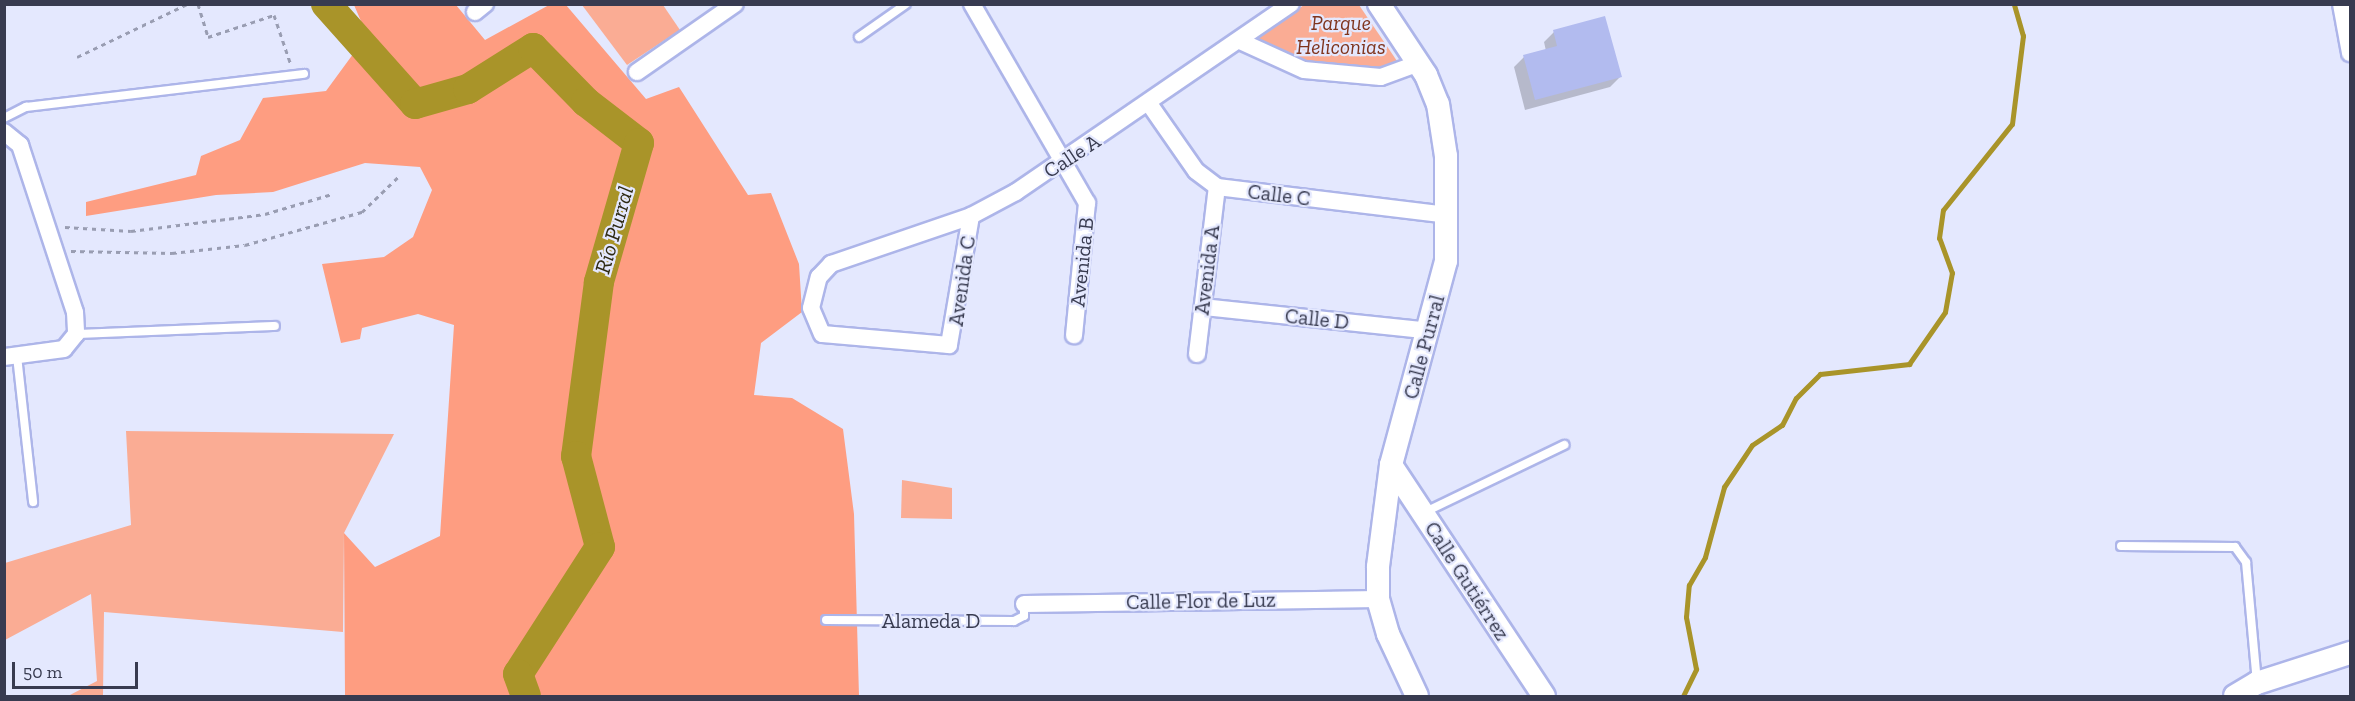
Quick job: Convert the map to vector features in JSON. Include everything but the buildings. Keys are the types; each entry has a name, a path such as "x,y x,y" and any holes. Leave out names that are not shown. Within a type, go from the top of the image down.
{"street":[{"path":"637,72 735,4"},
{"name":"Avenida B","path":"972,4 1024,99 1087,203 1088,217 1074,335"},
{"name":"Calle A","path":"822,334 811,308 819,277 831,264 971,216 1064,163 1150,105 1291,4"},
{"name":"Calle Purral","path":"1379,4 1419,63 1438,104 1446,156 1446,261 1430,331 1390,465 1380,523 1378,598 1417,696"},
{"path":"2341,4 2350,53"},
{"path":"1240,41 1304,70 1381,76 1419,63"},
{"name":"Calle C","path":"1150,105 1196,171 1217,187 1447,215"},
{"path":"4,132 20,145 56,251 76,334 64,349 10,357"},
{"name":"Avenida A","path":"1197,354 1217,187"},
{"name":"Avenida C","path":"822,334 949,345 971,216"},
{"name":"Calle D","path":"1203,307 1430,331"},
{"name":"Calle Gutiérrez","path":"1390,465 1544,696"},
{"name":"Calle Flor de Luz","path":"1024,604 1378,598"},
{"path":"2235,696 2257,683 2350,653"}],"lane":[{"path":"860,37 906,4"},
{"path":"4,118 26,107 304,74"},
{"path":"76,334 275,326"},
{"path":"10,357 33,502"},
{"path":"1423,514 1564,445"},
{"path":"2121,546 2235,547 2246,562 2257,683"},
{"name":"Alameda D","path":"826,620 1014,621 1024,616 1024,604"}],"path":[{"path":"77,57 187,4"},
{"path":"198,4 208,37 274,15 295,76"},
{"path":"56,251 172,253 245,244 362,212 400,175"},
{"path":"47,225 131,231 264,214 332,194"}],"green space":[{"path":"582,5 663,5 680,30 627,65"},
{"name":"Parque Heliconias","path":"1304,5 1359,5 1397,61 1378,70 1316,64 1275,56 1254,40"},
{"path":"126,431 394,434 344,533 343,632 104,612 103,696 68,696 97,681 91,594 5,640 5,563 131,525"},
{"path":"902,480 952,488 952,519 901,518"}],"shaded area":[{"path":"354,5 456,5 485,40 549,5 566,5 646,99 679,87 748,195 771,193 799,264 802,312 761,343 754,395 792,398 843,429 854,514 859,696 345,696 344,533 375,567 440,536 454,325 418,314 362,328 360,339 341,343 322,264 384,257 413,237 432,190 420,167 365,163 273,192 216,195 86,216 86,202 196,175 201,156 240,140 263,98 326,91 367,35"}],"waterway":[{"name":"Río Purral","path":"326,4 415,104 468,89 533,48 586,102 639,143 599,282 576,456 600,547 518,674 526,696"},
{"path":"1683,696 1696,669 1686,617 1689,585 1705,557 1724,487 1752,445 1782,425 1796,398 1820,374 1909,364 1945,312 1952,273 1939,238 1943,210 2012,124 2023,36 2014,4"}]}
